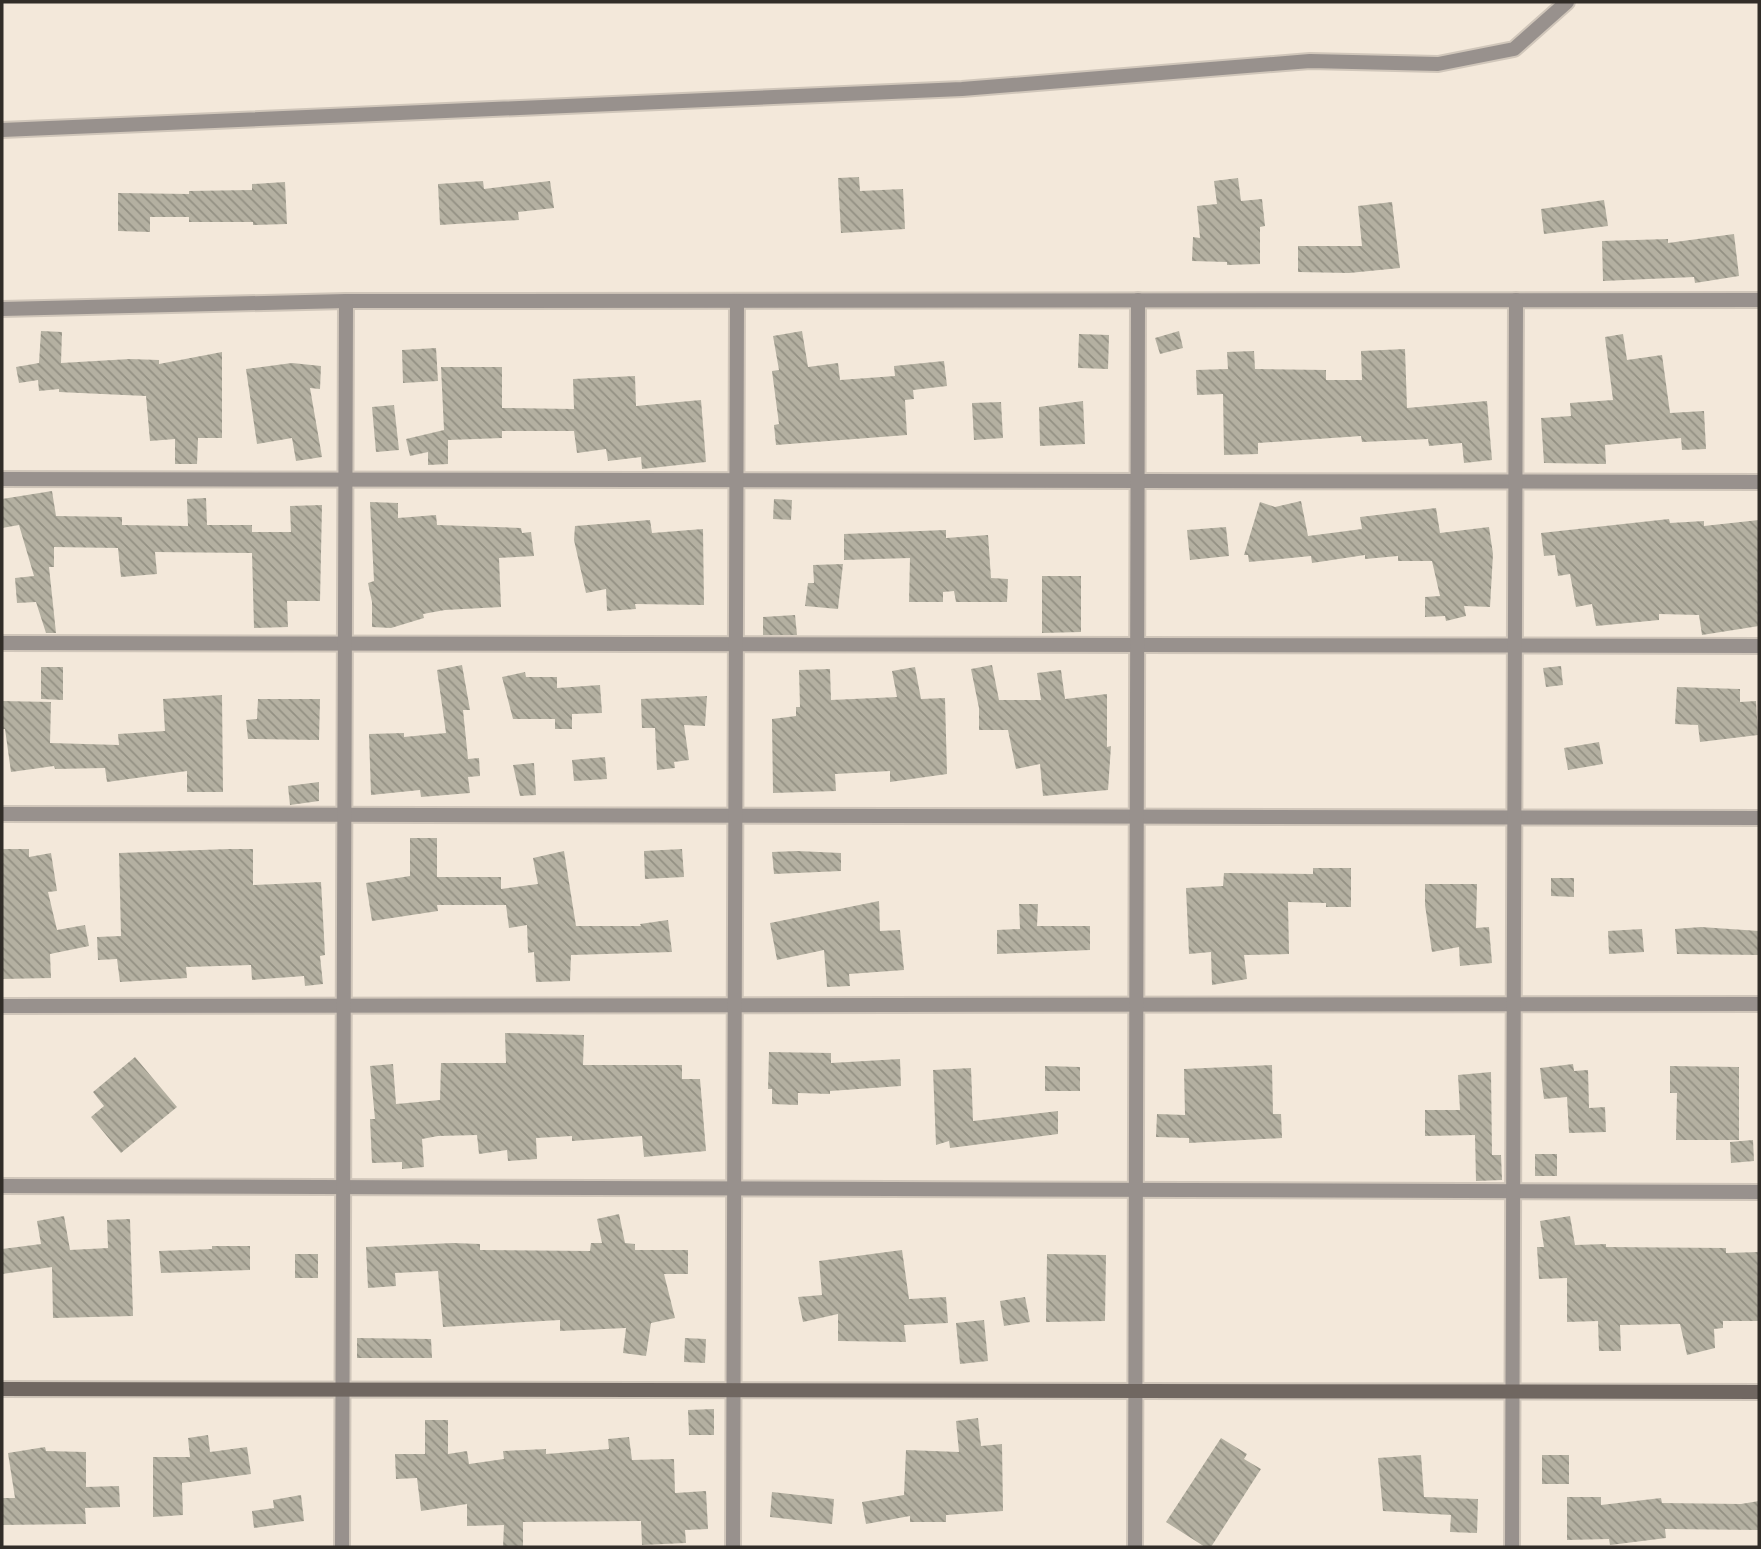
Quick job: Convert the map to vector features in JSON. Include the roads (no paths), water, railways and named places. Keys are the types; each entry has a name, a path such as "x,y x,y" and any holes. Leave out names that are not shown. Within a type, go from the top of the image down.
{"street":[{"path":"2,130 962,89 1310,61 1438,64 1514,49 1567,2"},
{"path":"1135,1547 1138,300"},
{"path":"1513,1547 1516,300"},
{"path":"2,309 346,301 1759,300"},
{"path":"342,1547 346,301"},
{"path":"733,1547 737,301"},
{"path":"2,479 1759,482"},
{"path":"2,643 1759,646"},
{"path":"2,814 1759,818"},
{"path":"2,1006 1759,1004"},
{"path":"2,1186 1759,1192"},
{"path":"2,1390 1759,1392"}]}
